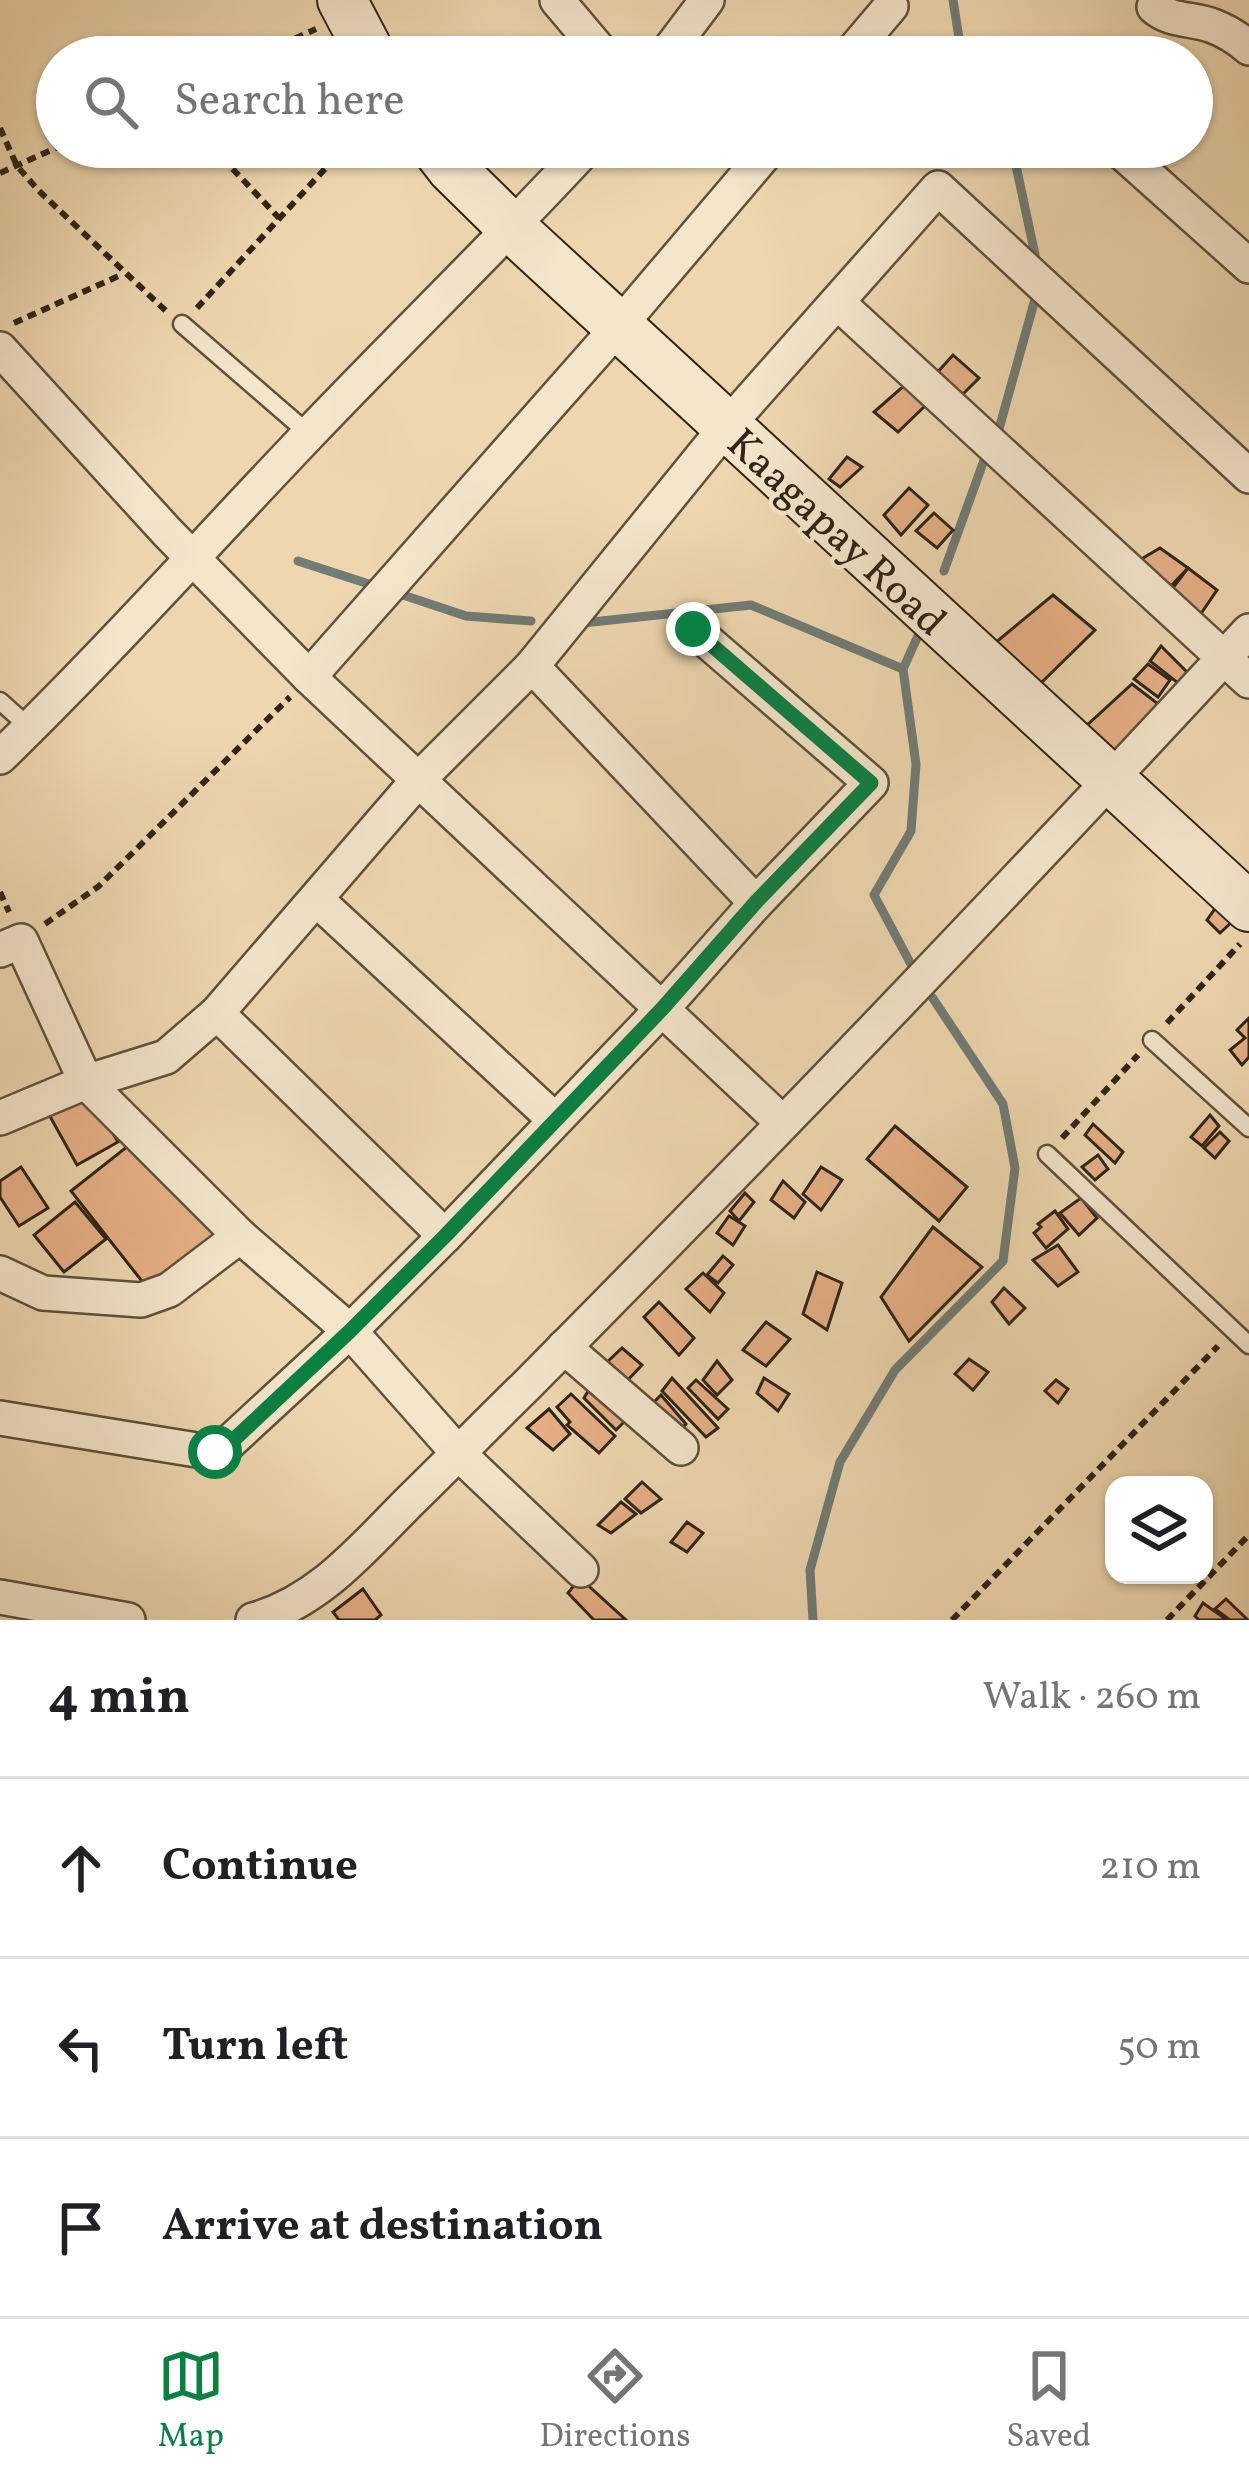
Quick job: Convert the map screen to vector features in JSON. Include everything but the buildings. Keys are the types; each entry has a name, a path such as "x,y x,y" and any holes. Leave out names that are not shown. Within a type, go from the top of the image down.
{"street":[{"path":"557,0 587,36"},
{"path":"680,36 707,0"},
{"path":"866,36 891,6"},
{"path":"345,7 361,36"},
{"path":"1154,7 1163,15 1211,25 1249,48"},
{"name":"Kaagapay Road","path":"451,168 1249,907"},
{"path":"0,757 568,168"},
{"path":"310,677 753,168"},
{"path":"1139,168 1249,266"},
{"path":"0,1118 86,1082 166,1057 217,1013 419,779 532,666 726,427 938,188 1249,476"},
{"path":"837,302 1236,670"},
{"path":"0,349 193,560 310,677 783,1123"},
{"path":"0,1418 215,1452 226,1447 445,1236 871,783 693,629"},
{"path":"253,1620 272,1615 324,1586 564,1347 1111,782 1236,670 1249,632"},
{"path":"532,666 756,902"},
{"path":"316,899 555,1120"},
{"path":"10,946 86,1082 240,1236 350,1331 458,1453 581,1570"},
{"path":"217,1013 445,1236"},
{"path":"0,1273 43,1293 141,1300 169,1289 240,1236"},
{"path":"564,1347 681,1448"},
{"path":"10,1606 128,1620"}],"lane":[{"path":"182,324 308,434"},
{"path":"0,701 30,728"},
{"path":"1152,1040 1249,1128"},
{"path":"1047,1154 1249,1345"},
{"path":"1233,1331 1249,1314"}],"path":[{"path":"292,36 345,7"},
{"path":"0,128 17,166 74,226 182,324 326,168"},
{"path":"0,173 36,157"},
{"path":"232,168 280,218"},
{"path":"0,329 124,273"},
{"path":"10,946 99,886 310,677"},
{"path":"952,1620 1233,1331"},
{"path":"1167,1620 1249,1535"}],"waterway":[{"path":"953,0 959,36"},
{"path":"1016,168 1037,264"},
{"path":"999,429 1037,292"},
{"path":"944,571 987,452"},
{"path":"298,561 378,587"},
{"path":"397,593 466,616 531,621"},
{"path":"583,623 751,605 903,669"},
{"path":"913,968 874,895 911,831 916,764 903,669 922,627"},
{"path":"813,1620 810,1570 840,1462 895,1370 1003,1261 1015,1168 1003,1104 932,997"}],"route":[{"path":"215,1452 226,1447 350,1331 445,1236 871,783 693,629"}]}
